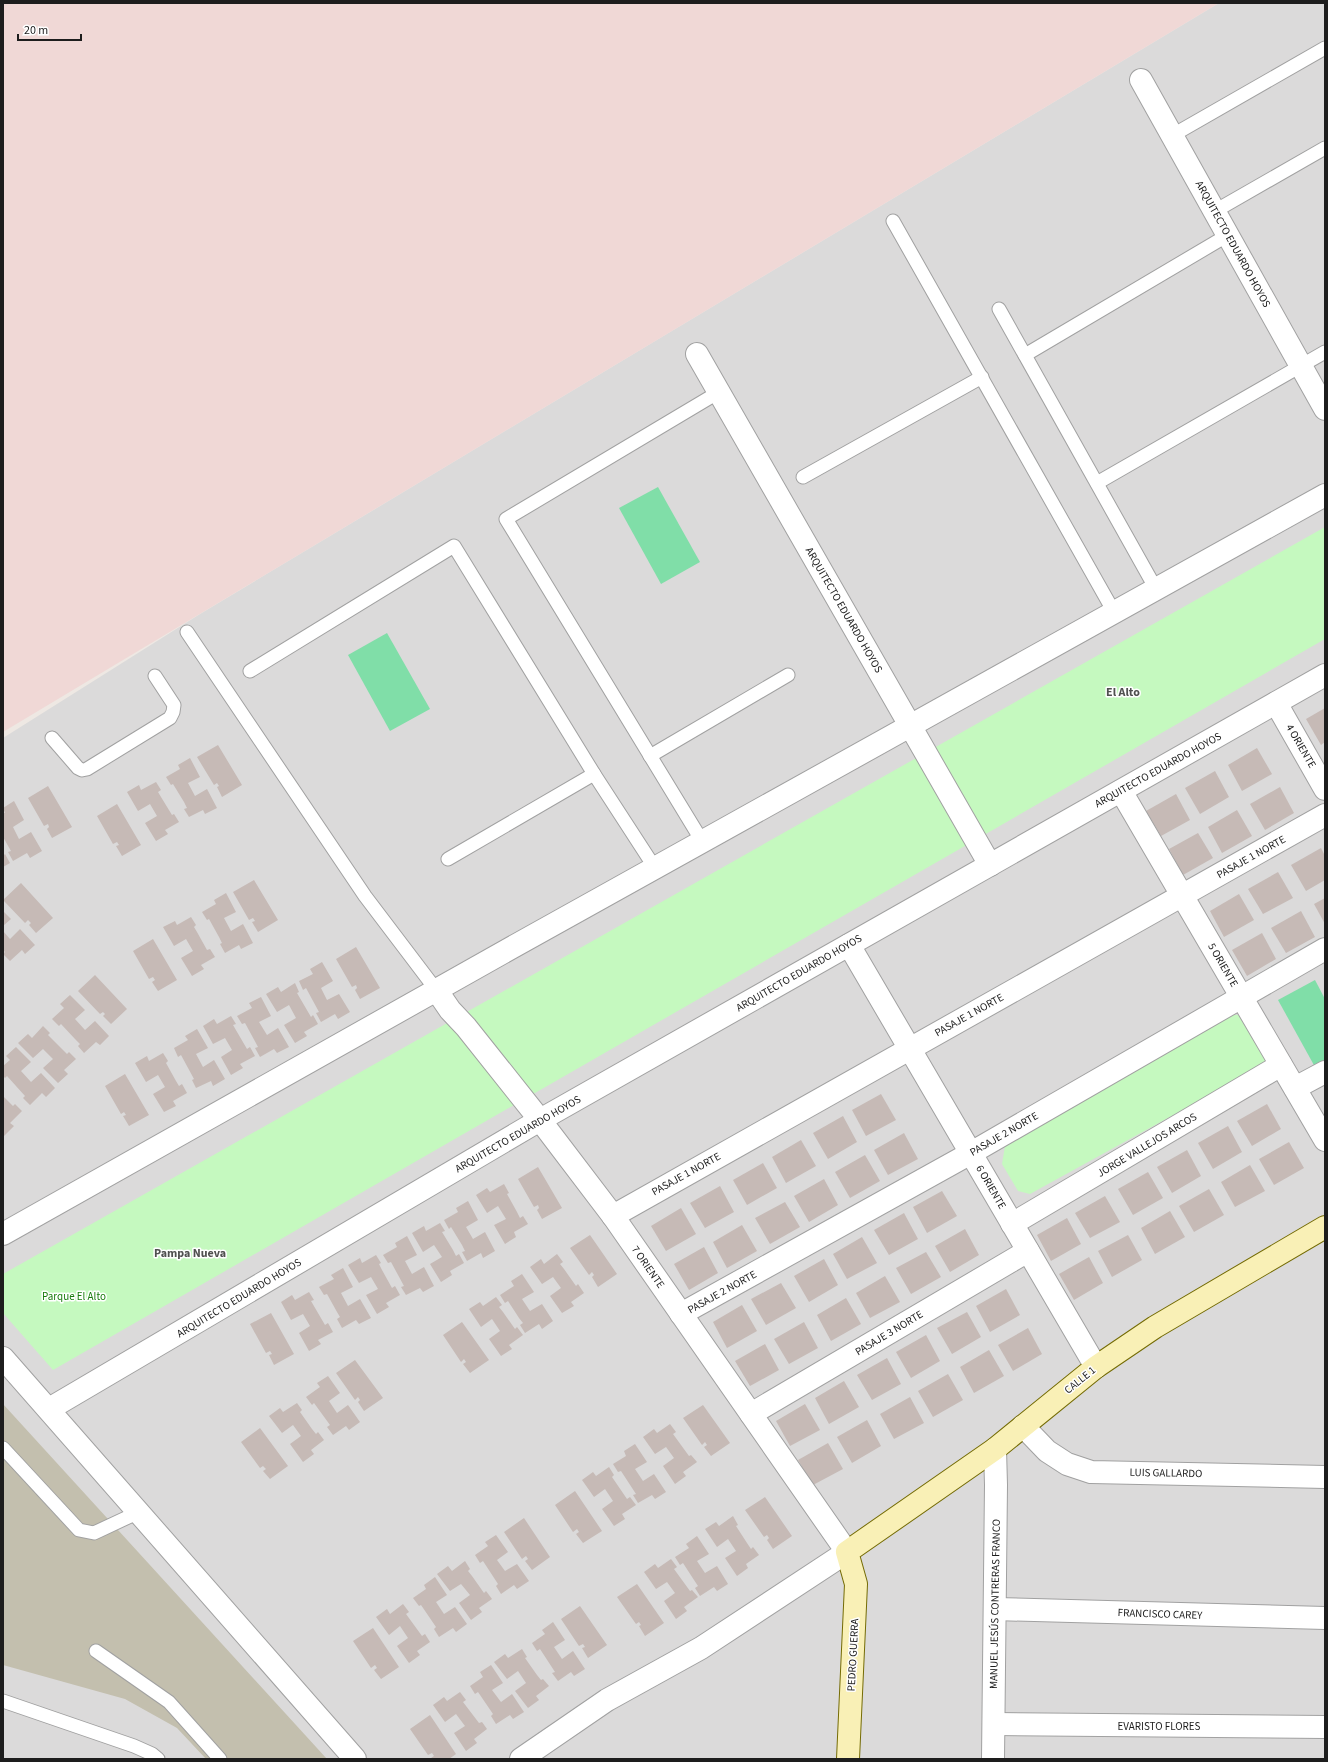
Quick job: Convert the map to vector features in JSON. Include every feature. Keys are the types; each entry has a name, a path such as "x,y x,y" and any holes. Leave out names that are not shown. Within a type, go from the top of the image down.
{"street":[{"name":"ARQUITECTO EDUARDO HOYOS","path":"1141,80 1325,409"},
{"name":"ARQUITECTO EDUARDO HOYOS","path":"697,354 990,865"},
{"path":"3,1234 702,841 1325,495"},
{"name":"ARQUITECTO EDUARDO HOYOS","path":"49,1409 540,1120 1325,675"},
{"name":"4 ORIENTE","path":"1276,703 1325,789"},
{"name":"5 ORIENTE","path":"1121,790 1325,1140"},
{"name":"PASAJE 1 NORTE","path":"613,1216 1325,815"},
{"name":"6 ORIENTE","path":"849,945 1096,1367"},
{"name":"PASAJE 2 NORTE","path":"681,1314 970,1153 1325,949"},
{"name":"7 ORIENTE","path":"437,991 450,1010 466,1027 540,1120 613,1216 847,1552"},
{"name":"JORGE VALLEJOS ARCOS","path":"1012,1224 1282,1065"},
{"path":"1295,1088 1325,1072"},
{"name":"CALLE 1","path":"847,1552 994,1449 1096,1367 1155,1327 1325,1227"},
{"name":"PASAJE 3 NORTE","path":"751,1414 1028,1251"},
{"path":"3,1358 355,1759"},
{"name":"LUIS GALLARDO","path":"1023,1426 1047,1451 1067,1464 1092,1472 1325,1477"},
{"name":"MANUEL JESÚS CONTRERAS FRANCO","path":"993,1759 996,1485 994,1449"},
{"path":"521,1759 607,1700 701,1648 847,1552"},
{"name":"PEDRO GUERRA","path":"847,1552 856,1584 848,1759"},
{"name":"FRANCISCO CAREY","path":"995,1609 1325,1618"},
{"name":"EVARISTO FLORES","path":"994,1724 1325,1727"}],"lane":[{"path":"1173,135 1325,48"},
{"path":"1215,211 1325,148"},
{"path":"893,221 1114,612"},
{"path":"1025,355 1228,235"},
{"path":"999,309 1156,589"},
{"path":"1097,483 1325,352"},
{"path":"803,477 982,377"},
{"path":"702,841 506,519 719,392"},
{"path":"250,671 454,546 594,774 654,868"},
{"path":"187,632 365,896 437,991"},
{"path":"650,756 788,675"},
{"path":"52,738 78,768 82,770 87,769 170,718 174,705 155,676"},
{"path":"448,859 594,774"},
{"path":"3,1448 79,1530 94,1533 139,1512"},
{"path":"96,1651 169,1702 220,1759"},
{"path":"3,1701 134,1746 152,1754 158,1759"}],"shaded area":[{"path":"3,3 1219,3 3,732"},
{"path":"1219,3 1325,3 1325,1759 3,1759 3,738 200,614"},
{"path":"3,1404 327,1759 206,1759 177,1728 125,1699 3,1665"}],"green space":[{"path":"658,487 700,562 661,584 619,508"},
{"name":"Parque El Alto","path":"1325,527 1325,639 53,1370 3,1313 3,1274"},
{"path":"387,633 430,709 390,731 348,655"},
{"path":"1315,980 1325,999 1325,1061 1315,1067 1278,1000"},
{"path":"1233,1015 1245,1015 1268,1051 1264,1065 1030,1194 1018,1191 1002,1164 1005,1146"}],"building":[{"path":"1325,708 1325,742 1321,745 1306,719"},
{"path":"218,745 242,785 222,797 217,787 219,786 217,783 214,785 197,757"},
{"path":"1257,748 1272,774 1242,791 1228,765"},
{"path":"190,758 200,777 188,783 195,796 207,789 217,808 205,814 203,810 189,817 184,809 187,808 184,802 173,784 171,785 166,777 180,769 178,765"},
{"path":"1215,771 1229,797 1200,814 1185,788"},
{"path":"156,782 161,790 158,792 172,815 174,814 179,822 165,830 168,834 156,841 145,823 157,816 150,804 138,811 127,792 139,785 141,790"},
{"path":"48,786 72,827 52,838 47,829 49,827 48,824 44,826 28,798"},
{"path":"1280,787 1294,813 1265,830 1250,804"},
{"path":"1176,794 1190,820 1161,836 1146,811"},
{"path":"14,801 24,820 13,827 19,839 31,832 42,851 30,858 27,853 13,861 8,852 11,851 3,837 3,813 5,813 3,808"},
{"path":"117,804 141,845 122,856 116,846 119,845 117,842 113,844 97,816"},
{"path":"1237,810 1252,836 1222,853 1208,827"},
{"path":"1198,833 1213,858 1183,875 1169,849"},
{"path":"1321,848 1325,856 1325,880 1306,891 1291,865"},
{"path":"5,854 10,863 3,867 3,856"},
{"path":"1278,872 1293,898 1263,914 1248,889"},
{"path":"254,880 278,920 258,932 252,922 255,921 253,918 249,920 233,892"},
{"path":"21,883 53,918 36,933 29,925 31,923 28,920 25,923 3,900"},
{"path":"226,893 236,912 224,918 231,931 243,924 253,943 241,949 239,945 225,953 220,944 222,943 209,919 207,920 202,912 216,904 214,900"},
{"path":"1239,894 1254,920 1224,937 1210,911"},
{"path":"1325,898 1325,924 1314,904"},
{"path":"3,911 11,919 3,926"},
{"path":"1301,911 1315,937 1286,953 1271,928"},
{"path":"191,917 196,925 194,927 207,950 210,949 215,957 201,965 204,969 192,976 181,958 193,951 186,939 174,946 163,927 175,921 177,925"},
{"path":"20,929 35,945 25,954 22,950 10,961 3,954 5,952 3,950 3,931 10,939"},
{"path":"1262,933 1276,959 1247,976 1232,950"},
{"path":"153,939 177,980 158,991 152,982 155,980 153,977 149,979 133,951"},
{"path":"356,947 380,988 360,999 355,990 357,988 356,985 352,987 336,959"},
{"path":"322,962 333,981 321,988 327,1000 339,994 350,1012 338,1019 335,1014 321,1022 316,1013 319,1012 306,988 303,990 299,981 313,974 310,969"},
{"path":"95,975 127,1009 111,1024 103,1016 105,1014 103,1012 100,1014 78,991"},
{"path":"295,983 299,992 297,993 311,1017 313,1015 318,1024 304,1032 307,1036 295,1043 284,1025 296,1018 289,1005 277,1012 266,994 278,987 281,992"},
{"path":"70,995 85,1010 75,1019 85,1030 95,1021 109,1036 100,1045 96,1042 84,1053 78,1046 80,1044 61,1024 59,1026 52,1019 64,1008 60,1004"},
{"path":"261,997 271,1016 259,1022 267,1035 278,1028 289,1047 277,1053 274,1049 260,1057 255,1048 258,1047 245,1023 242,1024 237,1016 252,1008 249,1003"},
{"path":"231,1016 236,1024 233,1025 247,1049 250,1047 255,1056 240,1064 243,1068 231,1075 221,1057 232,1050 225,1038 213,1044 203,1026 214,1019 217,1024"},
{"path":"43,1026 50,1033 48,1035 67,1054 69,1052 76,1059 64,1070 68,1074 58,1083 43,1068 53,1059 43,1049 33,1058 18,1043 28,1034 32,1038"},
{"path":"197,1029 208,1048 196,1054 203,1067 214,1060 225,1079 213,1086 211,1081 196,1088 192,1080 194,1079 181,1055 178,1057 174,1048 188,1040 185,1036"},
{"path":"16,1047 31,1062 21,1071 31,1082 41,1073 55,1088 46,1097 42,1093 30,1105 23,1098 25,1096 7,1076 5,1078 3,1076 3,1066 10,1060 6,1056"},
{"path":"163,1053 168,1061 166,1063 179,1086 182,1084 187,1093 173,1101 176,1106 164,1112 153,1094 165,1087 158,1075 146,1082 135,1063 147,1056 149,1061"},
{"path":"125,1074 149,1115 129,1126 123,1116 126,1115 124,1112 121,1114 105,1086"},
{"path":"881,1094 896,1120 866,1136 852,1110"},
{"path":"3,1096 13,1106 15,1104 22,1111 10,1123 14,1126 4,1136 3,1134"},
{"path":"1267,1104 1281,1129 1252,1146 1237,1121"},
{"path":"843,1116 857,1142 828,1159 813,1133"},
{"path":"1228,1126 1242,1152 1213,1169 1198,1143"},
{"path":"904,1133 918,1159 888,1175 874,1150"},
{"path":"801,1140 816,1166 786,1183 772,1157"},
{"path":"1289,1142 1304,1168 1274,1185 1259,1159"},
{"path":"1187,1150 1201,1176 1172,1193 1157,1167"},
{"path":"865,1155 880,1181 850,1198 835,1172"},
{"path":"763,1163 777,1188 747,1205 733,1180"},
{"path":"1250,1165 1265,1191 1235,1207 1221,1182"},
{"path":"538,1167 562,1208 542,1219 537,1210 539,1208 538,1205 534,1207 518,1179"},
{"path":"1148,1172 1163,1198 1133,1215 1118,1189"},
{"path":"824,1179 838,1205 809,1222 794,1196"},
{"path":"504,1184 509,1193 507,1194 520,1218 523,1216 528,1224 514,1232 516,1237 505,1244 494,1225 506,1219 498,1206 487,1213 476,1195 487,1188 490,1192"},
{"path":"720,1186 734,1212 705,1228 690,1203"},
{"path":"1209,1189 1224,1215 1194,1232 1179,1206"},
{"path":"942,1191 957,1216 927,1233 913,1207"},
{"path":"1105,1196 1120,1222 1090,1238 1075,1213"},
{"path":"468,1201 478,1220 466,1227 473,1239 485,1232 495,1251 483,1258 481,1253 467,1261 462,1252 465,1251 462,1245 451,1227 449,1229 444,1220 458,1212 456,1208"},
{"path":"785,1202 800,1227 770,1244 755,1218"},
{"path":"681,1208 696,1234 666,1251 651,1226"},
{"path":"1170,1211 1185,1237 1155,1254 1141,1228"},
{"path":"904,1213 918,1239 889,1255 874,1230"},
{"path":"1067,1218 1081,1244 1051,1261 1037,1235"},
{"path":"440,1223 445,1231 442,1232 456,1256 459,1254 464,1263 450,1271 452,1275 441,1282 430,1264 442,1257 434,1245 423,1252 412,1233 424,1226 426,1231"},
{"path":"742,1225 757,1251 727,1268 713,1242"},
{"path":"965,1229 979,1255 950,1272 935,1246"},
{"path":"590,1235 617,1274 598,1287 592,1277 594,1275 592,1272 589,1275 570,1248"},
{"path":"1128,1235 1142,1260 1112,1277 1098,1251"},
{"path":"407,1236 417,1255 405,1261 412,1274 424,1267 434,1286 423,1292 420,1288 406,1295 401,1287 404,1286 391,1262 388,1263 383,1255 397,1247 395,1243"},
{"path":"862,1237 877,1263 847,1279 833,1254"},
{"path":"704,1247 718,1273 689,1290 674,1264"},
{"path":"926,1252 941,1277 911,1294 896,1268"},
{"path":"557,1254 563,1262 560,1264 576,1286 578,1284 584,1293 571,1302 574,1306 562,1313 550,1296 561,1288 553,1277 542,1284 530,1267 541,1259 544,1264"},
{"path":"376,1255 381,1263 379,1264 392,1288 395,1286 400,1295 386,1303 389,1307 377,1314 366,1295 378,1289 371,1277 359,1283 348,1265 360,1258 362,1263"},
{"path":"1089,1257 1103,1283 1074,1300 1059,1274"},
{"path":"824,1259 838,1285 809,1302 794,1276"},
{"path":"343,1268 353,1287 341,1293 348,1306 360,1299 371,1318 359,1324 356,1320 342,1328 337,1319 340,1317 327,1294 324,1295 319,1287 334,1279 331,1275"},
{"path":"522,1274 534,1292 522,1299 530,1311 542,1304 553,1321 542,1329 539,1324 525,1333 520,1325 523,1323 508,1301 505,1303 500,1295 514,1286 511,1281"},
{"path":"885,1276 900,1302 870,1318 856,1293"},
{"path":"781,1283 796,1308 766,1325 751,1299"},
{"path":"1006,1289 1020,1315 990,1332 976,1306"},
{"path":"309,1292 314,1300 311,1301 325,1325 328,1323 333,1332 318,1340 321,1344 309,1351 299,1333 310,1326 303,1314 291,1320 281,1302 292,1295 295,1300"},
{"path":"496,1297 502,1305 499,1307 515,1329 517,1327 523,1335 509,1345 512,1349 501,1356 489,1339 500,1331 492,1319 481,1327 469,1309 480,1302 483,1306"},
{"path":"846,1298 861,1324 831,1341 817,1315"},
{"path":"742,1305 757,1331 727,1348 713,1322"},
{"path":"967,1312 981,1337 952,1354 937,1328"},
{"path":"271,1313 294,1354 274,1365 269,1355 272,1354 270,1351 266,1353 250,1324"},
{"path":"462,1322 489,1360 470,1373 463,1364 466,1362 464,1359 461,1362 443,1335"},
{"path":"804,1322 818,1348 789,1364 774,1339"},
{"path":"1028,1328 1042,1354 1013,1371 998,1345"},
{"path":"926,1335 940,1361 911,1378 896,1352"},
{"path":"765,1344 779,1370 750,1386 735,1361"},
{"path":"989,1350 1004,1376 974,1393 960,1367"},
{"path":"887,1358 901,1384 872,1400 857,1375"},
{"path":"355,1360 383,1398 364,1411 358,1402 360,1400 358,1397 355,1400 336,1373"},
{"path":"948,1374 963,1400 933,1417 918,1391"},
{"path":"328,1376 340,1393 329,1401 337,1413 348,1405 360,1422 349,1430 346,1426 333,1435 327,1427 330,1425 314,1403 312,1405 306,1397 320,1387 317,1383"},
{"path":"844,1381 859,1407 829,1424 815,1398"},
{"path":"910,1397 924,1423 894,1439 880,1414"},
{"path":"297,1403 302,1410 300,1412 312,1429 316,1434 318,1432 324,1440 311,1450 314,1454 303,1462 290,1444 301,1436 293,1425 282,1433 269,1416 280,1408 283,1412"},
{"path":"805,1404 820,1430 790,1446 776,1421"},
{"path":"703,1405 730,1443 711,1456 704,1447 707,1445 705,1442 702,1445 683,1418"},
{"path":"867,1420 881,1446 852,1463 837,1437"},
{"path":"670,1424 676,1432 673,1434 689,1456 691,1455 697,1462 683,1472 686,1476 675,1484 663,1466 674,1458 666,1447 655,1454 643,1437 654,1429 657,1433"},
{"path":"260,1428 288,1466 270,1479 263,1471 266,1469 263,1466 260,1468 241,1442"},
{"path":"828,1443 843,1469 813,1485 798,1460"},
{"path":"635,1444 647,1462 635,1469 643,1481 654,1474 666,1492 655,1499 652,1495 638,1503 633,1495 636,1494 621,1471 618,1472 613,1464 626,1456 624,1451"},
{"path":"609,1467 614,1475 612,1477 627,1499 630,1497 636,1505 622,1514 625,1519 614,1526 602,1509 613,1501 605,1489 594,1497 582,1480 593,1472 596,1476"},
{"path":"575,1491 602,1531 583,1543 576,1534 579,1532 577,1529 573,1532 555,1505"},
{"path":"765,1497 792,1536 773,1549 767,1540 769,1538 767,1535 764,1537 745,1510"},
{"path":"733,1516 738,1525 736,1526 751,1549 753,1547 759,1555 746,1564 748,1568 737,1576 725,1558 736,1551 728,1539 717,1547 705,1529 716,1522 719,1526"},
{"path":"524,1518 550,1557 532,1570 525,1561 528,1559 526,1556 522,1559 504,1532"},
{"path":"496,1535 508,1552 497,1560 505,1571 517,1564 529,1581 517,1589 514,1585 501,1594 496,1586 498,1584 483,1561 480,1563 475,1555 488,1546 485,1542"},
{"path":"697,1536 709,1554 697,1561 705,1573 717,1566 728,1584 717,1591 714,1587 700,1596 695,1588 698,1586 683,1563 680,1565 675,1557 689,1548 686,1544"},
{"path":"671,1559 677,1567 674,1569 690,1591 692,1590 698,1597 684,1607 687,1611 676,1619 664,1601 675,1593 667,1582 656,1589 644,1572 655,1564 658,1568"},
{"path":"465,1561 470,1569 468,1571 484,1593 486,1591 492,1599 479,1608 482,1612 471,1620 459,1603 470,1595 461,1584 450,1591 437,1574 448,1566 452,1571"},
{"path":"435,1577 447,1595 436,1602 444,1614 455,1607 467,1624 456,1632 453,1628 439,1637 434,1629 436,1627 421,1605 419,1606 413,1598 426,1589 424,1585"},
{"path":"637,1584 664,1623 645,1636 639,1626 641,1625 639,1622 636,1624 617,1597"},
{"path":"403,1604 409,1612 406,1614 422,1636 425,1634 430,1642 417,1651 420,1655 409,1663 397,1646 408,1638 400,1626 389,1635 376,1617 387,1609 390,1614"},
{"path":"580,1606 607,1645 588,1658 582,1648 585,1647 583,1644 579,1646 561,1619"},
{"path":"553,1622 565,1640 554,1647 562,1659 573,1651 585,1669 574,1676 571,1672 558,1681 552,1673 555,1672 540,1649 537,1651 532,1643 545,1634 542,1630"},
{"path":"373,1628 399,1667 381,1679 374,1670 377,1668 375,1665 371,1668 353,1641"},
{"path":"522,1649 527,1657 525,1658 537,1675 549,1686 536,1696 539,1700 528,1708 515,1691 526,1683 518,1671 507,1679 494,1662 505,1654 508,1658"},
{"path":"491,1665 503,1683 492,1690 501,1702 512,1694 524,1712 513,1719 510,1715 496,1724 491,1716 493,1714 478,1692 475,1694 470,1686 483,1677 480,1672"},
{"path":"460,1692 466,1700 463,1702 479,1723 482,1722 487,1729 474,1739 477,1743 466,1751 454,1733 465,1726 456,1714 445,1722 433,1705 444,1697 447,1701"},
{"path":"430,1715 456,1754 449,1759 432,1759 431,1758 434,1756 432,1753 428,1755 410,1729"}],"district":[{"name":"El Alto","path":"1123,692"},
{"name":"Pampa Nueva","path":"190,1253"}]}
